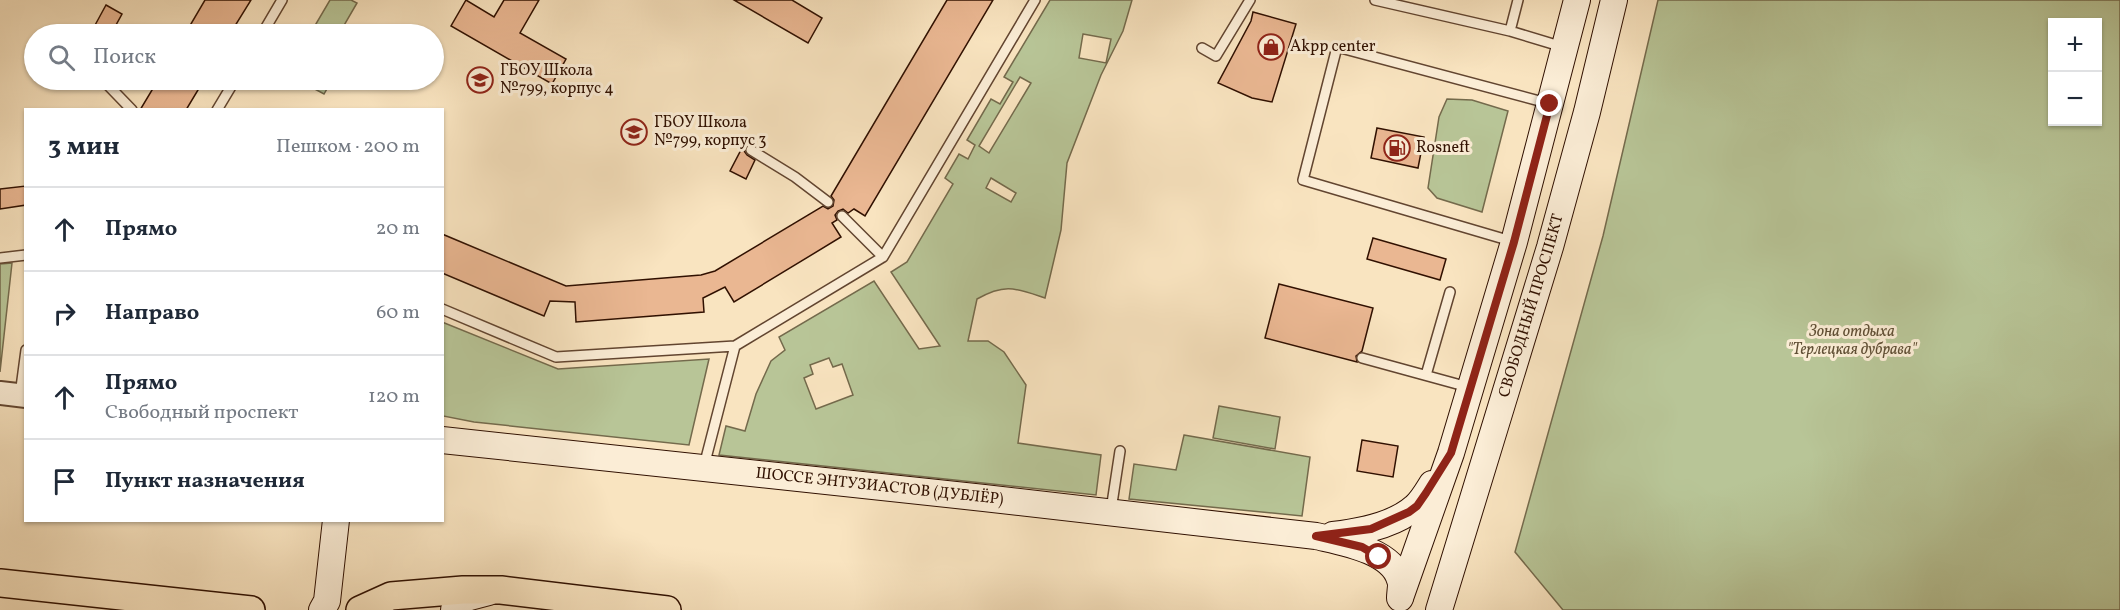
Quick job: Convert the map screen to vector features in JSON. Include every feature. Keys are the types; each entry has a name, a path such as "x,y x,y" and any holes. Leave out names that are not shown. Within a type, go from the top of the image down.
{"main road":[{"path":"1398,604 1451,453 1514,242 1577,0"},
{"name":"СВОБОДНЫЙ ПРОСПЕКТ","path":"1439,610 1550,247 1587,112 1614,0"},
{"name":"ШОССЕ ЭНТУЗИАСТОВ (ДУБЛЁР)","path":"444,440 1316,536 1362,547 1386,562 1397,572 1401,582 1398,604"},
{"name":"ШОССЕ ЭНТУЗИАСТОВ (ДУБЛЁР)","path":"1316,536 1371,529 1409,512 1417,506 1451,453"},
{"path":"327,607 336,522"},
{"path":"0,583 251,610"},
{"path":"360,610 391,596 463,590 501,590 668,610"},
{"path":"454,610 466,598 501,590"}],"lane":[{"path":"268,24 282,0"},
{"path":"444,310 556,357 735,346 883,257 1035,0"},
{"path":"1202,48 1216,56 1250,0"},
{"path":"1378,0 1510,31 1566,47"},
{"path":"1510,31 1518,0"},
{"path":"1514,242 1303,180 1337,47 1550,104"},
{"path":"113,90 130,108"},
{"path":"218,108 229,90"},
{"path":"751,150 795,177 828,202"},
{"path":"842,216 883,257"},
{"path":"0,258 24,255"},
{"path":"1426,375 1450,292"},
{"path":"704,468 735,346"},
{"path":"15,395 24,358"},
{"path":"1362,358 1470,387"},
{"path":"1111,513 1120,451"}],"green space":[{"path":"330,0 351,0 357,3 345,24 316,24"},
{"path":"1050,0 1132,0 1123,31 1101,75 1067,163 1061,230 1045,298 1018,290 1003,289 977,299 968,341 988,341 1004,352 1026,385 1018,443 1101,455 1096,495 719,455 726,426 745,431 756,394 771,361 785,350 779,337 874,281 919,349 940,346 891,272 907,262 953,184 945,178 959,154 968,159 975,145 967,140 991,99 1000,104 1013,82 1004,77","holes":["1083,34 1111,39 1106,63 1079,58","1020,77 1031,83 989,153 979,146","991,178 1016,193 1011,202 986,188","829,358 833,367 842,364 853,395 816,409 804,378 813,374 810,365"]},
{"name":"Зона отдыха \"Терлецкая дубрава\"","path":"1658,0 2120,0 2120,610 1563,610 1515,552 1603,236"},
{"path":"1447,99 1472,100 1508,111 1482,212 1437,198 1428,188 1439,117"},
{"path":"12,263 0,372 0,264"},
{"path":"444,323 558,369 709,359 689,445 474,422 444,416"},
{"path":"1219,406 1280,417 1275,449 1213,438"},
{"path":"1184,435 1310,457 1302,516 1129,499 1134,464 1176,470"}],"building":[{"path":"205,0 251,0 236,24 191,24"},
{"path":"466,0 494,17 504,0 539,0 520,33 566,59 552,84 451,26"},
{"path":"734,0 792,0 822,18 808,43"},
{"path":"947,0 993,0 865,216 854,209 848,213 843,209 838,211 835,215 837,220 832,223 841,237 734,302 725,287 703,298 704,312 576,322 575,302 550,301 544,316 444,274 444,235 566,286 701,275 715,271 823,206 828,209 833,206 834,200 831,196"},
{"path":"106,5 122,14 116,24 96,24"},
{"path":"1253,12 1296,24 1272,102 1252,98 1218,83 1251,21"},
{"path":"152,90 198,90 187,108 141,108"},
{"name":"Rosneft","path":"1377,128 1424,137 1418,168 1371,158"},
{"path":"742,148 755,160 746,179 730,171"},
{"path":"24,186 24,205 0,209 0,189"},
{"path":"1373,238 1446,259 1440,280 1367,259"},
{"path":"1279,284 1373,308 1362,351 1356,356 1357,362 1265,338"},
{"path":"1362,440 1398,446 1393,477 1357,471"}],"place":[{"name":"Akpp center","path":"1271,47"},
{"name":"ГБОУ Школа №799, корпус 4","path":"480,80"},
{"name":"ГБОУ Школа №799, корпус 3","path":"634,132"},
{"name":"Rosneft","path":"1397,148"}],"route":[{"path":"1379,557 1362,547 1316,536 1371,529 1409,512 1417,506 1451,453 1514,242 1534,158 1550,104"}]}
